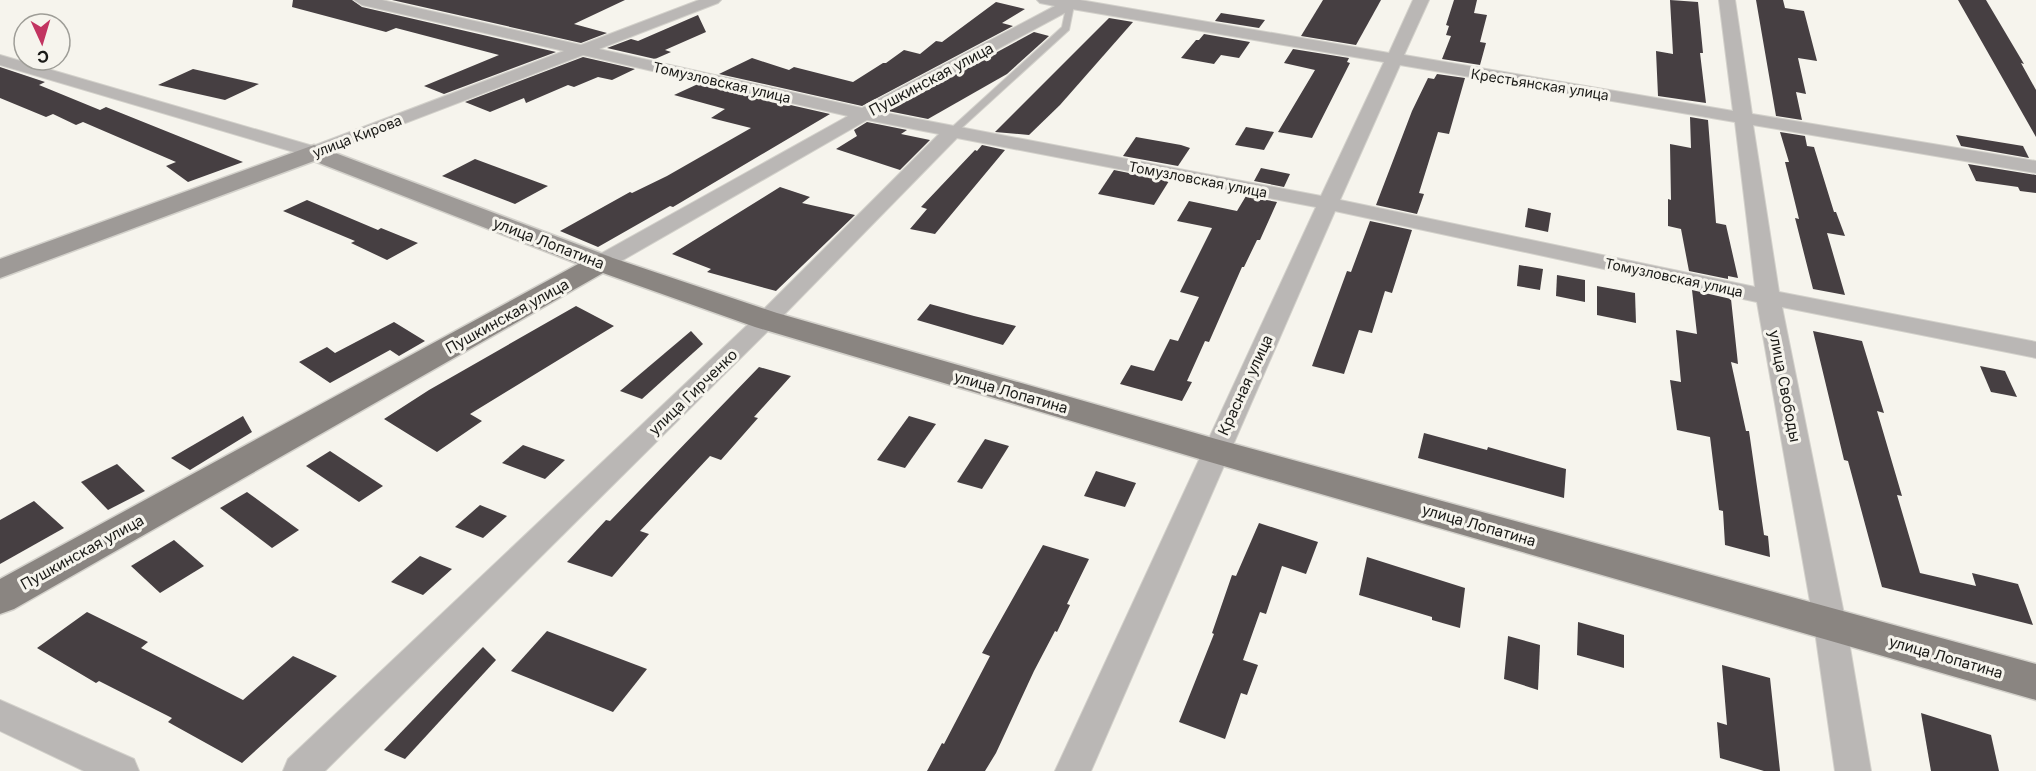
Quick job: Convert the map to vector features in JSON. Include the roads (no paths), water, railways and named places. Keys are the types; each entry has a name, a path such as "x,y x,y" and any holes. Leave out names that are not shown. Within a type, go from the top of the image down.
{"main road":[{"name":"улица Лопатина","path":"601,263 766,320 1215,451 2036,682"},
{"name":"Пушкинская улица","path":"0,598 601,263"}],"street":[{"name":"Томузловская улица","path":"362,0 864,114 1329,204 1767,297 2036,350"},
{"name":"улица Кирова","path":"0,269 713,0"},
{"name":"Крестьянская улица","path":"1045,0 1073,2 1392,60 2036,167"},
{"name":"Красная улица","path":"1072,771 1421,0"},
{"name":"улица Свободы","path":"1727,0 1767,297 1830,624 1852,771"},
{"name":"Пушкинская улица","path":"601,263 864,114 1073,2"},
{"name":"улица Лопатина","path":"0,60 314,152 601,263"},
{"name":"улица Гирченко","path":"302,771 766,320 953,131"},
{"path":"0,715 121,771"}],"lane":[{"name":"улица Гирченко","path":"953,131 1066,28 1073,2"}]}
